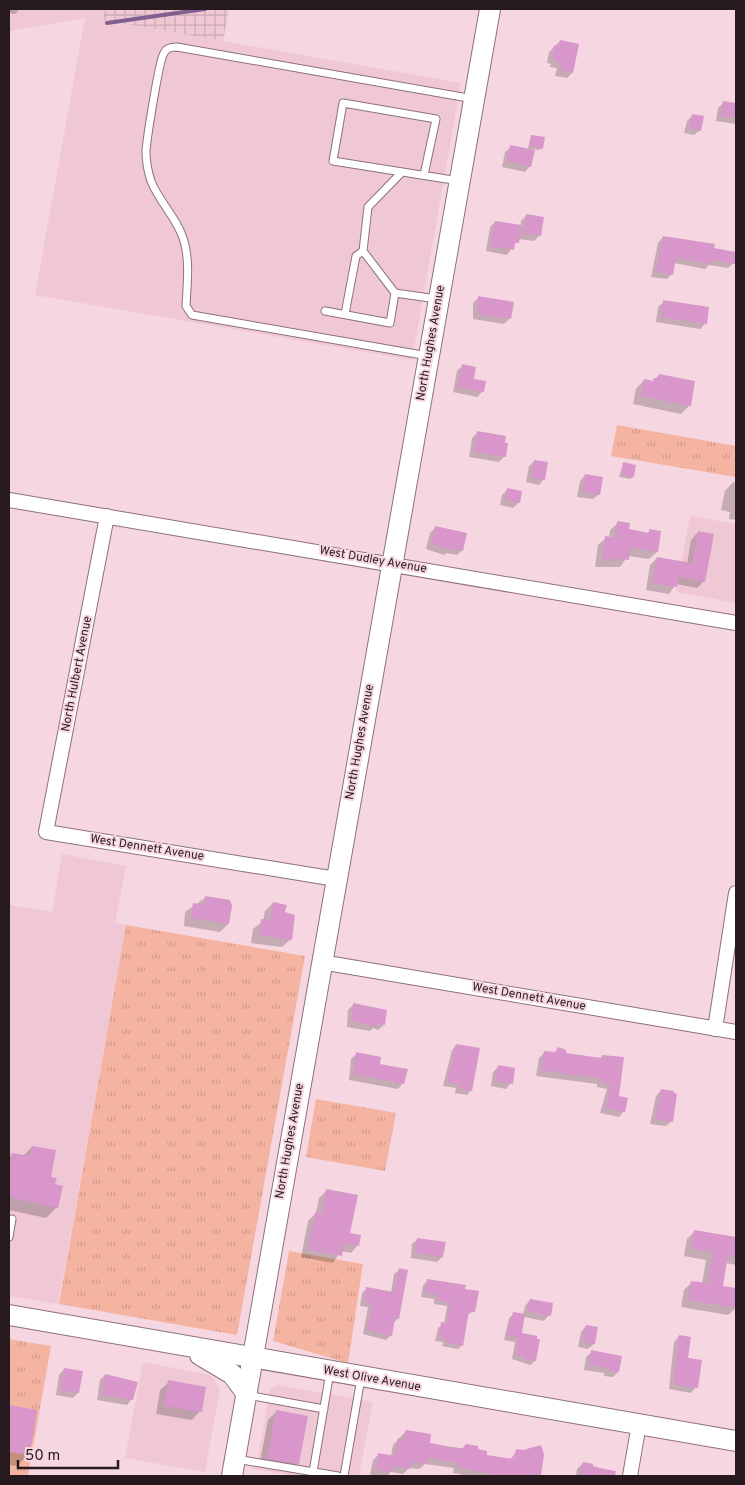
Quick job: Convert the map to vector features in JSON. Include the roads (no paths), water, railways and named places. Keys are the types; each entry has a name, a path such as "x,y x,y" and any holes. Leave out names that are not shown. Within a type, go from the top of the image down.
{"street":[{"name":"North Hughes Avenue","path":"234,1467 391,563 490,9"},
{"name":"West Dudley Avenue","path":"9,500 391,563 736,623"},
{"name":"North Hulbert Avenue","path":"46,832 107,516"},
{"name":"West Dennett Avenue","path":"46,832 336,879"},
{"path":"715,1029 736,893"},
{"name":"West Dennett Avenue","path":"321,962 736,1032"},
{"name":"West Olive Avenue","path":"9,1315 736,1441"},
{"path":"183,1346 223,1366 232,1374 247,1394"},
{"path":"630,1476 639,1424"}],"lane":[{"path":"428,356 192,315 188,311 186,306 188,271 184,242 176,222 152,182 147,165 146,151 160,69 164,53 172,47 177,47 474,99"},
{"path":"424,175 436,119 343,103 333,161 460,181"},
{"path":"402,172 368,207 363,251 395,293 438,299"},
{"path":"345,314 356,256 363,251"},
{"path":"325,311 390,323 395,293"},
{"path":"9,1237 12,1219"},
{"path":"313,1472 330,1372"},
{"path":"344,1476 362,1377"},
{"path":"247,1394 324,1408"},
{"path":"234,1467 313,1472 338,1476"}],"waterway":[{"path":"107,23 205,9"}]}
